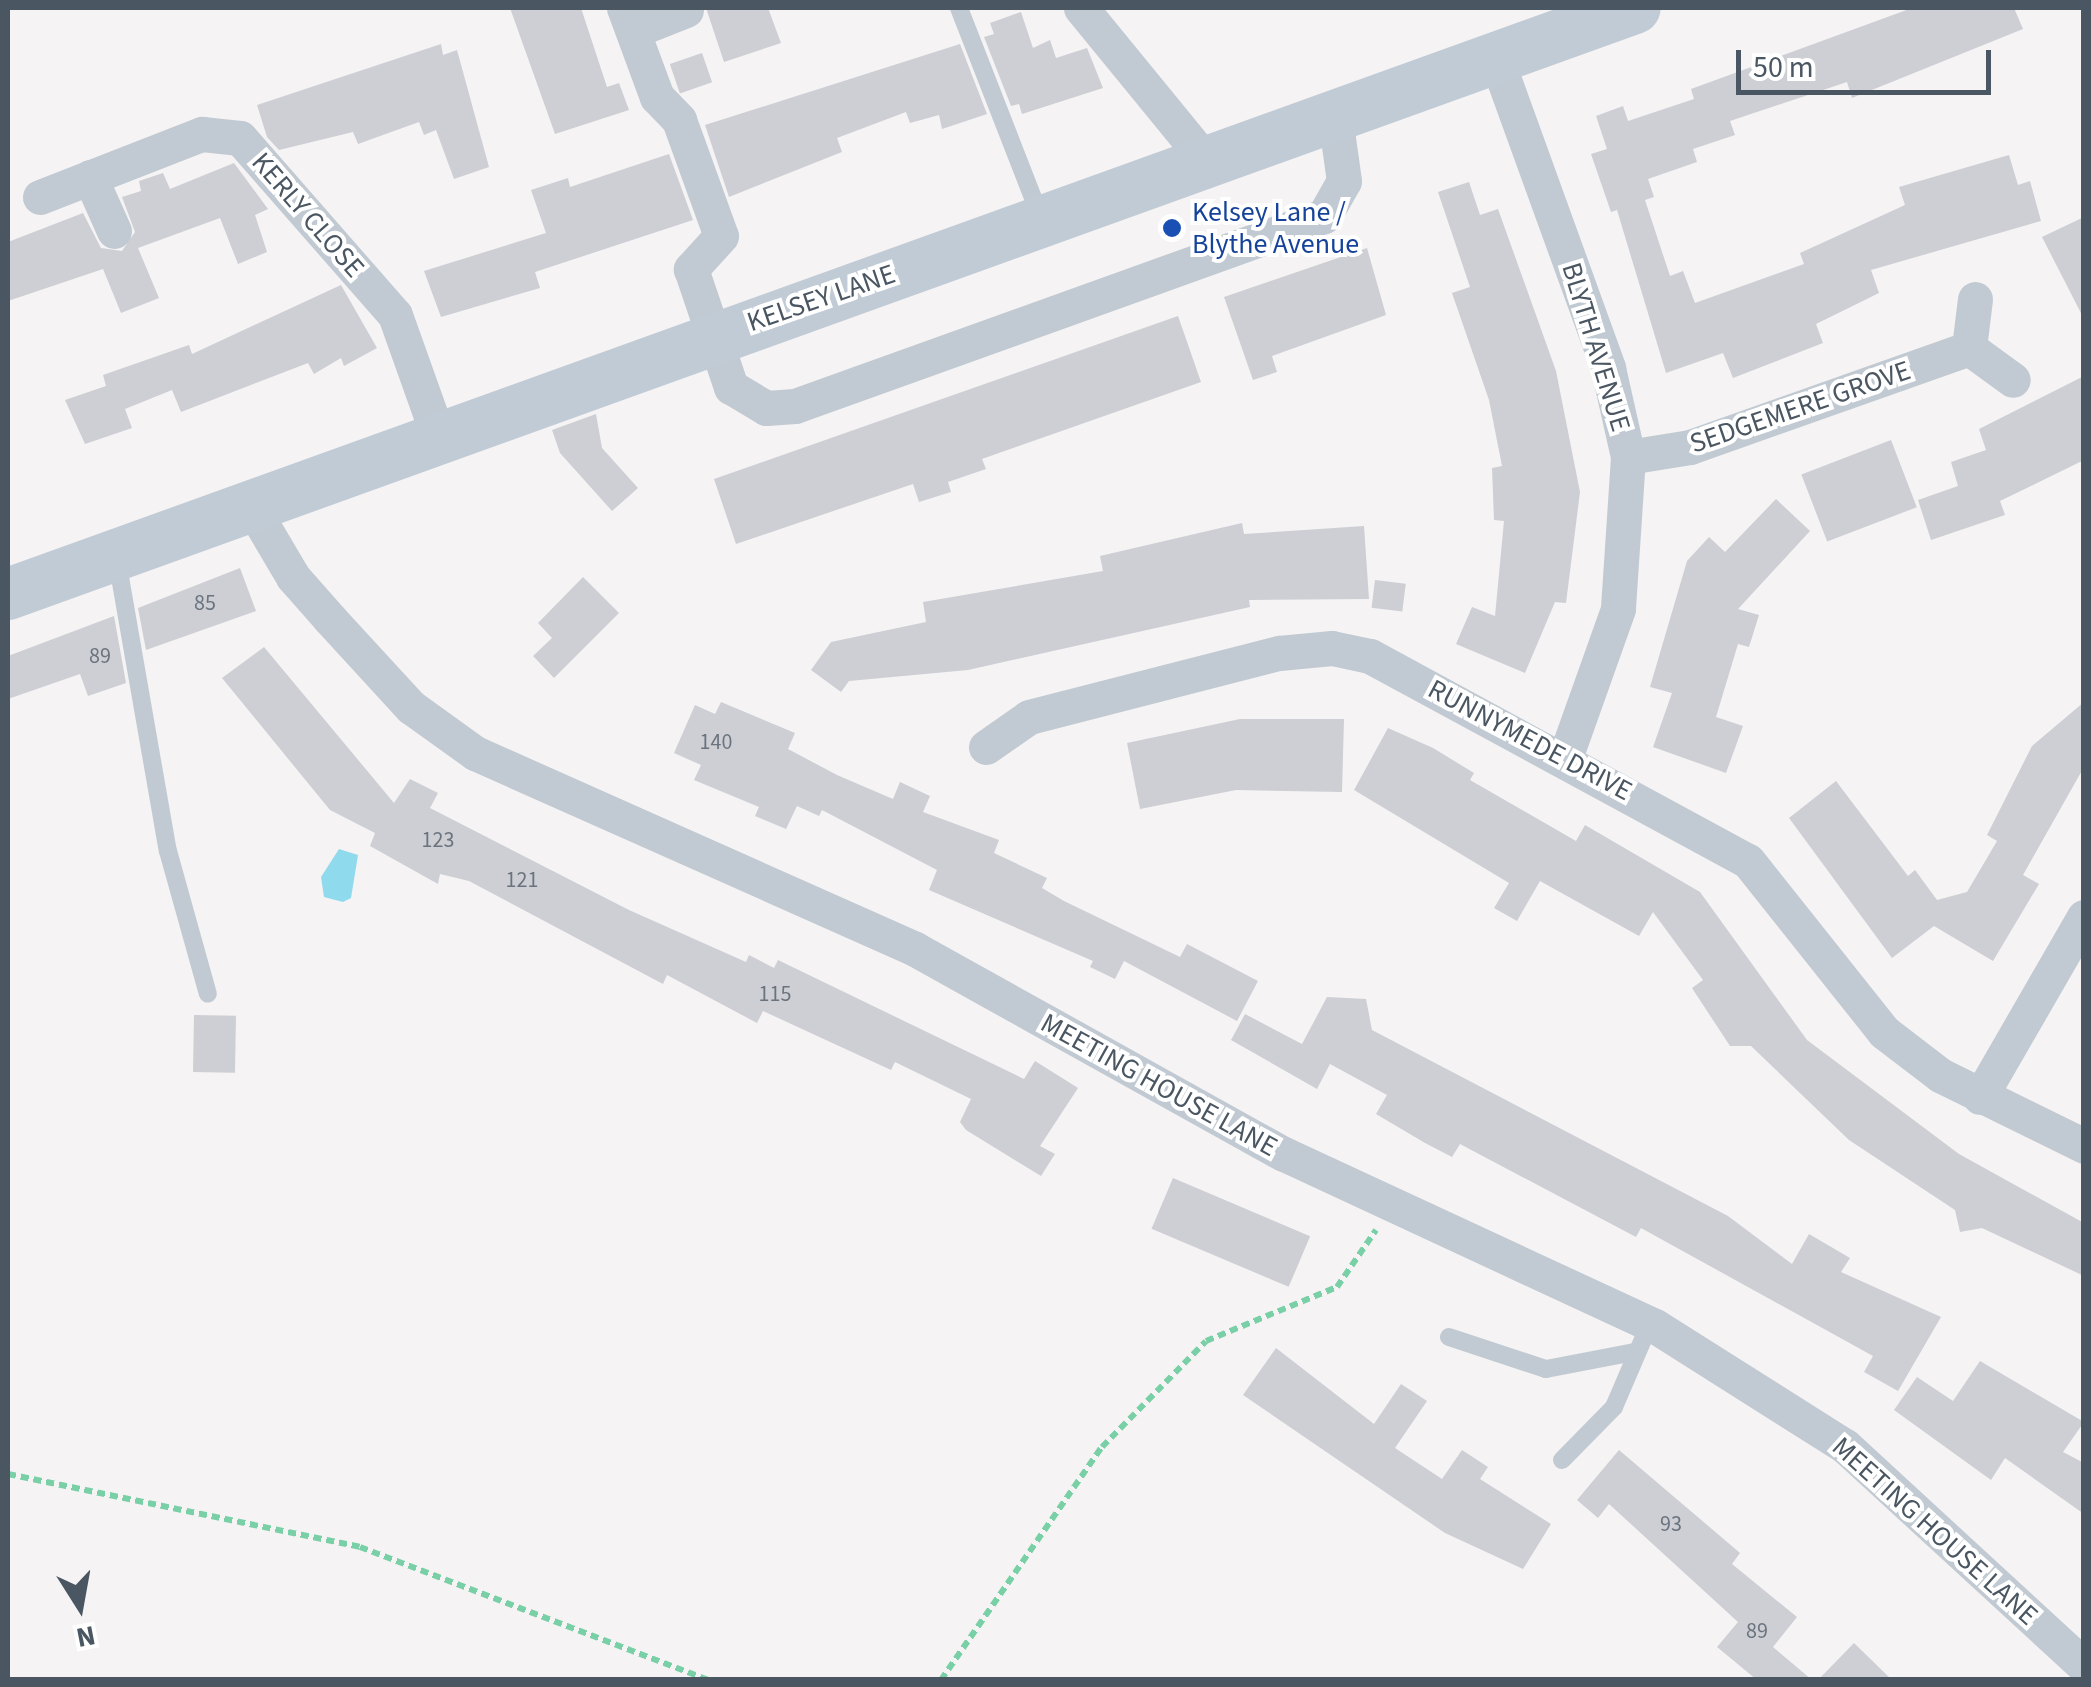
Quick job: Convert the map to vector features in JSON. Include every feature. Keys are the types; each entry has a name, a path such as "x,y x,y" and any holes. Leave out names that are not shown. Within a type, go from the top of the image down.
{"main road":[{"name":"KELSEY LANE","path":"8,594 715,335 1208,163 1635,8"}],"street":[{"path":"1081,8 1208,163"},
{"path":"686,10 628,19 657,97 679,120 721,236 691,269 731,387 748,404 794,406 1324,216 1344,181 1335,117"},
{"name":"BLYTH AVENUE","path":"1496,58 1608,368 1628,457 1618,609 1565,758"},
{"name":"KERLY CLOSE","path":"40,197 202,134 240,138 395,314 438,436"},
{"path":"90,178 114,231"},
{"path":"1974,299 1969,348 2013,380"},
{"name":"SEDGEMERE GROVE","path":"1628,457 1690,447 1969,348"},
{"name":"MEETING HOUSE LANE","path":"250,504 293,578 330,619 411,706 476,753 916,950 1180,1101 1393,1204 1845,1446 2084,1666"},
{"name":"RUNNYMEDE DRIVE","path":"986,747 1029,716 1279,653 1332,648 1390,665 1748,861 1884,1032 1980,1097 2084,1146"},
{"path":"1980,1097 2084,917"}],"lane":[{"path":"959,8 1018,176 1042,221"},
{"path":"116,554 168,850 208,994"},
{"path":"1449,1337 1546,1369 1642,1337"},
{"path":"1562,1460 1614,1407 1642,1337"}],"path":[{"path":"940,1680 1102,1447 1206,1341 1337,1287 1393,1204"},
{"path":"8,1474 360,1547 708,1680"}],"water":[{"path":"339,849 358,855 351,898 343,902 324,897 321,877"}],"building":[{"path":"510,8 581,8 607,87 619,83 629,110 555,134"},
{"path":"706,8 768,8 781,43 724,62"},
{"path":"1912,8 2014,8 2023,29 1852,98 1847,82 1730,121 1735,135 1693,149 1697,162 1648,179 1654,197 1645,200 1670,276 1683,271 1695,303 1804,264 1800,253 1905,205 1899,187 2009,155 2018,185 2030,181 2041,221 1871,270 1879,293 1816,324 1823,343 1733,378 1723,353 1666,373 1617,210 1611,212 1591,154 1607,149 1596,116 1623,106 1628,121 1694,99 1691,89"},
{"path":"1021,12 1033,48 1050,40 1056,58 1087,48 1103,88 1022,114 1019,104 1011,106 984,37 994,34 990,23"},
{"path":"441,44 443,55 457,50 489,167 454,179 436,130 424,135 419,122 358,144 353,132 279,150 267,137 257,105"},
{"path":"960,44 987,114 942,129 939,115 910,123 906,112 837,138 842,152 729,197 705,125"},
{"path":"702,53 712,82 680,93 670,64"},
{"path":"669,154 693,220 535,272 540,288 441,317 424,271 546,233 531,190 568,178 570,187"},
{"path":"234,163 268,209 255,215 267,252 238,264 220,218 138,248 159,298 121,313 103,269 8,301 8,242 83,213 101,248 122,251 135,232 122,197 141,191 139,181 163,173 170,189"},
{"path":"1469,182 1480,215 1498,209 1556,371 1580,492 1566,603 1555,602 1525,673 1456,644 1472,607 1495,616 1504,521 1494,520 1492,468 1502,466 1489,400 1452,293 1470,287 1438,192"},
{"path":"2084,217 2084,319 2042,237"},
{"path":"1367,248 1386,315 1272,356 1277,372 1253,380 1224,297"},
{"path":"341,285 377,348 344,366 341,358 314,374 308,363 181,412 172,390 125,409 132,428 85,444 65,400 106,386 103,375 189,345 192,354"},
{"path":"1178,316 1201,382 982,459 986,469 948,482 951,492 919,502 913,484 736,544 714,479"},
{"path":"2084,376 2084,460 2000,501 2005,515 1931,540 1918,500 1958,486 1951,462 1986,450 1979,429"},
{"path":"596,414 602,448 638,488 612,511 560,453 552,430"},
{"path":"1891,440 1917,507 1827,542 1801,474"},
{"path":"1776,499 1810,531 1738,609 1759,615 1749,647 1738,644 1716,717 1743,726 1726,773 1653,747 1672,693 1650,687 1687,561 1709,537 1725,552"},
{"path":"1242,523 1244,534 1364,526 1369,599 1249,600 1250,607 968,670 849,681 841,692 811,670 831,642 926,622 923,602 1103,571 1100,556"},
{"path":"240,568 256,611 146,650 138,608"},
{"path":"583,577 619,613 554,678 533,656 552,638 538,623"},
{"path":"1375,580 1406,584 1402,612 1372,608"},
{"path":"114,616 126,683 88,696 80,674 8,699 8,656"},
{"path":"264,647 394,803 410,779 438,793 430,808 629,910 746,962 749,955 774,968 778,960 1024,1079 1035,1061 1078,1088 1040,1146 1055,1154 1041,1176 966,1130 960,1122 971,1099 895,1062 891,1070 763,1011 757,1023 667,975 663,984 469,881 440,874 438,884 370,846 375,833 330,810 222,678"},
{"path":"721,702 795,733 788,749 837,775 893,799 900,782 930,796 923,812 999,840 994,853 1047,878 1042,888 1064,901 1180,957 1187,944 1258,981 1237,1021 1124,961 1115,979 1090,967 1093,961 929,890 937,870 822,810 819,816 797,806 786,829 755,816 759,807 694,780 701,765 674,753 695,705 715,714"},
{"path":"2084,702 2084,767 2023,875 2039,884 1993,961 1934,926 1892,958 1789,818 1836,781 1908,876 1915,870 1937,900 1967,892 1997,841 1987,835 2032,746"},
{"path":"1240,719 1344,719 1342,792 1236,790 1140,809 1127,743"},
{"path":"1388,728 1433,748 1474,773 1470,780 1576,841 1585,825 1700,892 1807,1040 1959,1154 2084,1223 2084,1276 1982,1228 1960,1232 1955,1210 1849,1140 1751,1046 1730,1046 1692,988 1703,980 1653,912 1639,936 1540,881 1517,921 1494,908 1509,883 1354,790"},
{"path":"1327,997 1366,999 1372,1030 1728,1216 1792,1264 1809,1234 1850,1258 1841,1272 1941,1317 1898,1391 1864,1372 1873,1356 1641,1228 1636,1237 1460,1144 1452,1157 1425,1143 1376,1114 1387,1095 1330,1064 1317,1089 1231,1040 1245,1014 1302,1044"},
{"path":"194,1015 236,1016 235,1073 193,1072"},
{"path":"1173,1178 1310,1236 1289,1287 1152,1229"},
{"path":"1276,1348 1374,1424 1401,1384 1427,1401 1395,1448 1442,1479 1462,1450 1488,1467 1480,1479 1551,1524 1523,1569 1445,1533 1243,1395"},
{"path":"1980,1361 2084,1422 2063,1452 2084,1463 2084,1514 2005,1458 1991,1480 1894,1410 1917,1377 1953,1401"},
{"path":"1619,1450 1740,1553 1732,1564 1797,1617 1773,1647 1812,1680 1757,1680 1717,1647 1738,1622 1609,1504 1598,1518 1577,1500"},
{"path":"1854,1643 1892,1680 1818,1680"}],"place":[{"name":"Kelsey Lane / Blythe Avenue","path":"1172,228"}]}
